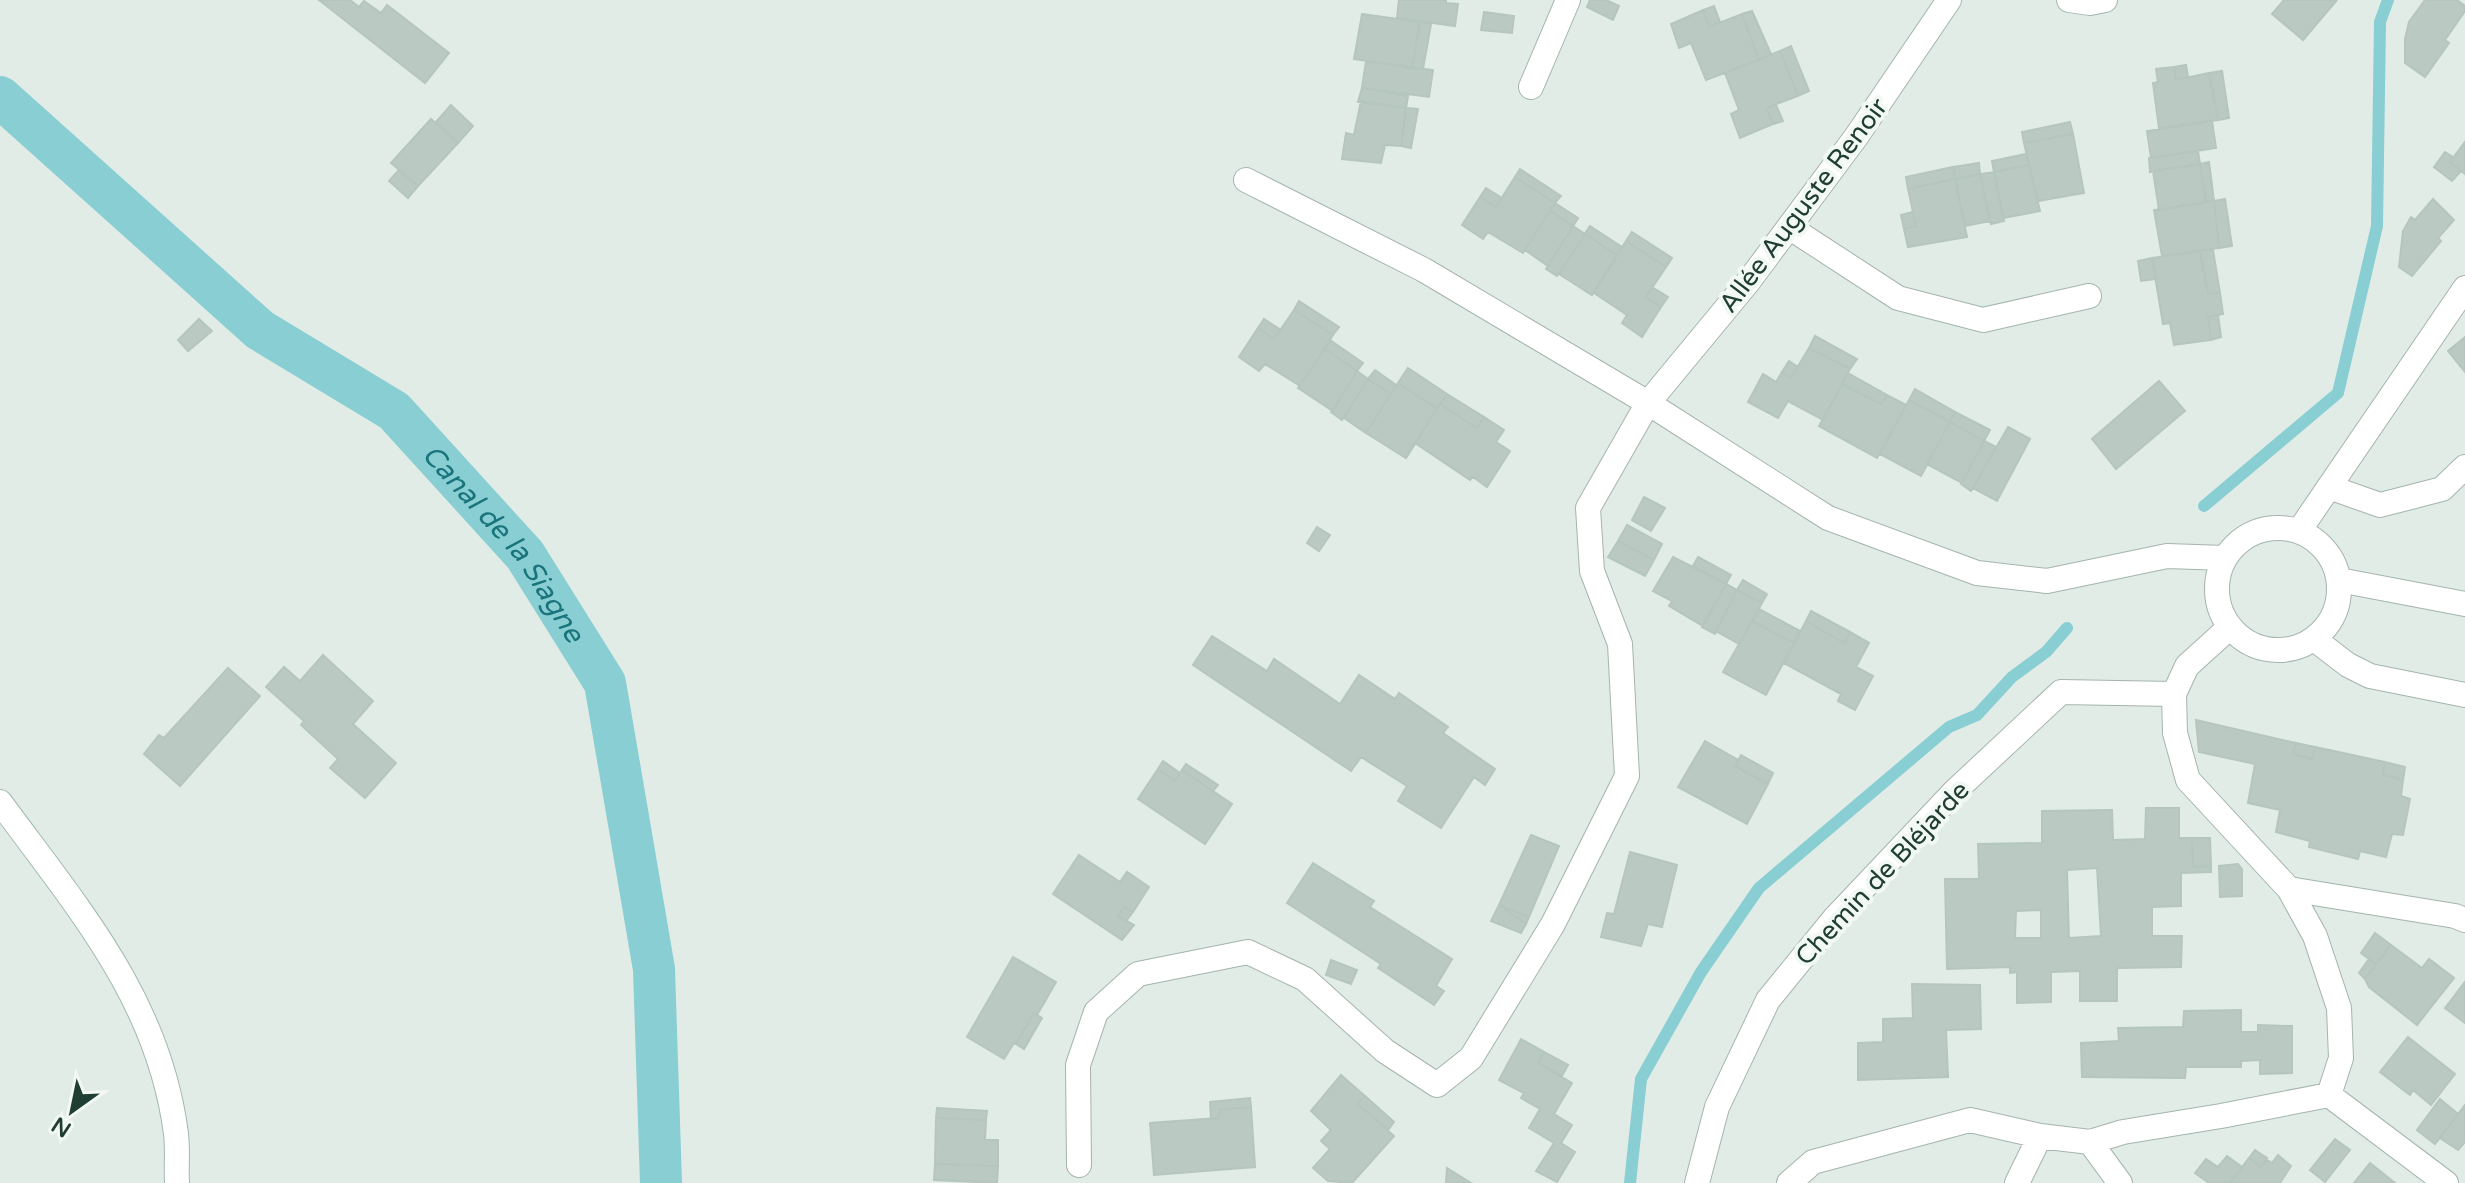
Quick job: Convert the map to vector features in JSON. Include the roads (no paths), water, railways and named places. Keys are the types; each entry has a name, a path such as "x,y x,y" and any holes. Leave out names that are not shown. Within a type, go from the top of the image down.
{"street":[{"path":"1531,87 1568,0"},
{"name":"Allée Auguste Renoir","path":"1079,1165 1078,1065 1096,1012 1138,974 1248,952 1305,979 1385,1051 1437,1085 1471,1058 1553,924 1627,776 1620,644 1592,571 1588,508 1648,403 1789,227 1856,137 1949,0"},
{"path":"2069,0 2090,3 2105,0"},
{"path":"1246,180 1424,270 1648,403 1828,518 1977,573 2047,581 2167,556 2225,558"},
{"path":"1789,227 1898,298 1983,320 2089,296"},
{"path":"2299,531 2465,288"},
{"path":"2329,487 2380,505 2442,489 2465,467"},
{"path":"2265,529 2299,531 2326,550 2335,564 2339,602 2330,623 2314,639 2285,650 2270,650 2255,645 2230,627 2221,611 2217,593 2219,575 2225,558 2235,545 2249,535 2265,529"},
{"path":"2339,580 2465,604"},
{"path":"2230,627 2187,666 2174,694 2175,733 2188,780 2289,889 2315,936 2339,1008 2341,1058 2329,1095"},
{"path":"2314,639 2348,665 2370,676 2465,695"},
{"name":"Chemin de Bléjarde","path":"1697,1183 1717,1107 1768,1000 1834,919 1955,791 2061,692 2174,694"},
{"path":"0,802 101,941 137,1000 163,1070 176,1135 177,1183"},
{"path":"2289,889 2465,920"},
{"path":"1789,1183 1813,1162 1970,1120 2040,1136 2090,1142 2123,1132 2329,1095 2446,1183"},
{"path":"2017,1183 2040,1136"},
{"path":"2090,1142 2120,1183"}],"waterway":[{"path":"2204,506 2338,393 2377,226 2380,22 2388,0"},
{"name":"Canal de la Siagne","path":"0,97 260,330 394,411 525,555 605,683 654,969 661,1183"},
{"path":"1630,1183 1641,1079 1701,972 1759,888 1949,727 1977,715 2012,677 2046,652 2067,628"}]}
